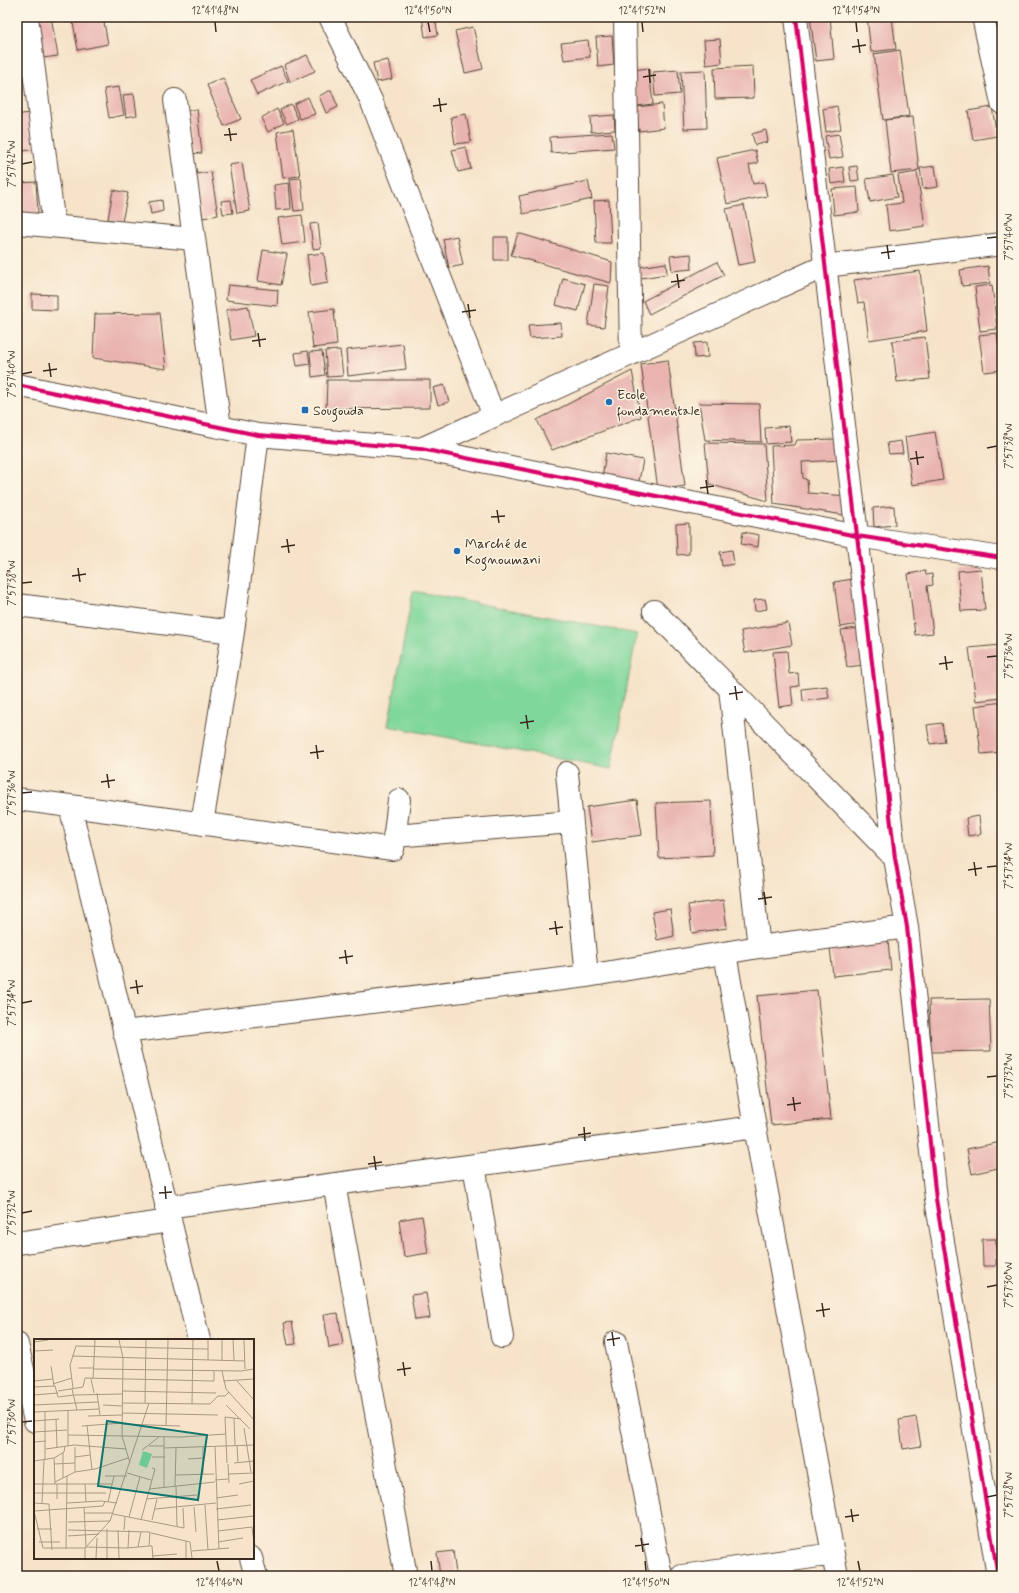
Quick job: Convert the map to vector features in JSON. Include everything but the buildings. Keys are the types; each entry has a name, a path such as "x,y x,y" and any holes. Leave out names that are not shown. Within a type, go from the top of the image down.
{"street":[{"path":"27,17 54,226"},
{"path":"330,17 371,100 494,416"},
{"path":"625,17 631,354"},
{"path":"796,17 895,858 906,927 936,1199 998,1576"},
{"path":"983,17 1002,104"},
{"path":"174,100 220,427"},
{"path":"17,223 194,239"},
{"path":"421,449 826,266 1002,244"},
{"path":"17,385 258,435 421,449 857,536 1002,558"},
{"path":"202,824 233,632 258,435"},
{"path":"17,605 233,632"},
{"path":"654,611 895,858"},
{"path":"730,689 759,947"},
{"path":"567,773 587,976"},
{"path":"17,799 393,849 399,800"},
{"path":"70,806 199,1339"},
{"path":"394,836 572,822"},
{"path":"124,1032 587,976 759,947 906,927"},
{"path":"725,953 755,1127 837,1576"},
{"path":"17,1243 334,1184 755,1127"},
{"path":"474,1165 502,1337"},
{"path":"334,1184 406,1576"},
{"path":"616,1342 661,1576"},
{"path":"17,1344 34,1416"},
{"path":"682,1576 833,1554"},
{"path":"251,1559 256,1576"}],"green space":[{"path":"413,591 637,634 611,769 388,726"}],"cycle path":[{"path":"796,17 895,858 907,927 936,1199 998,1576"},
{"path":"17,385 258,435 421,449 857,536 1002,558"}],"place":[{"name":"Ecole fondamentale","path":"609,402"},
{"name":"Sougouda","path":"305,410"},
{"name":"Marché de Kognoumani","path":"457,551"}]}
